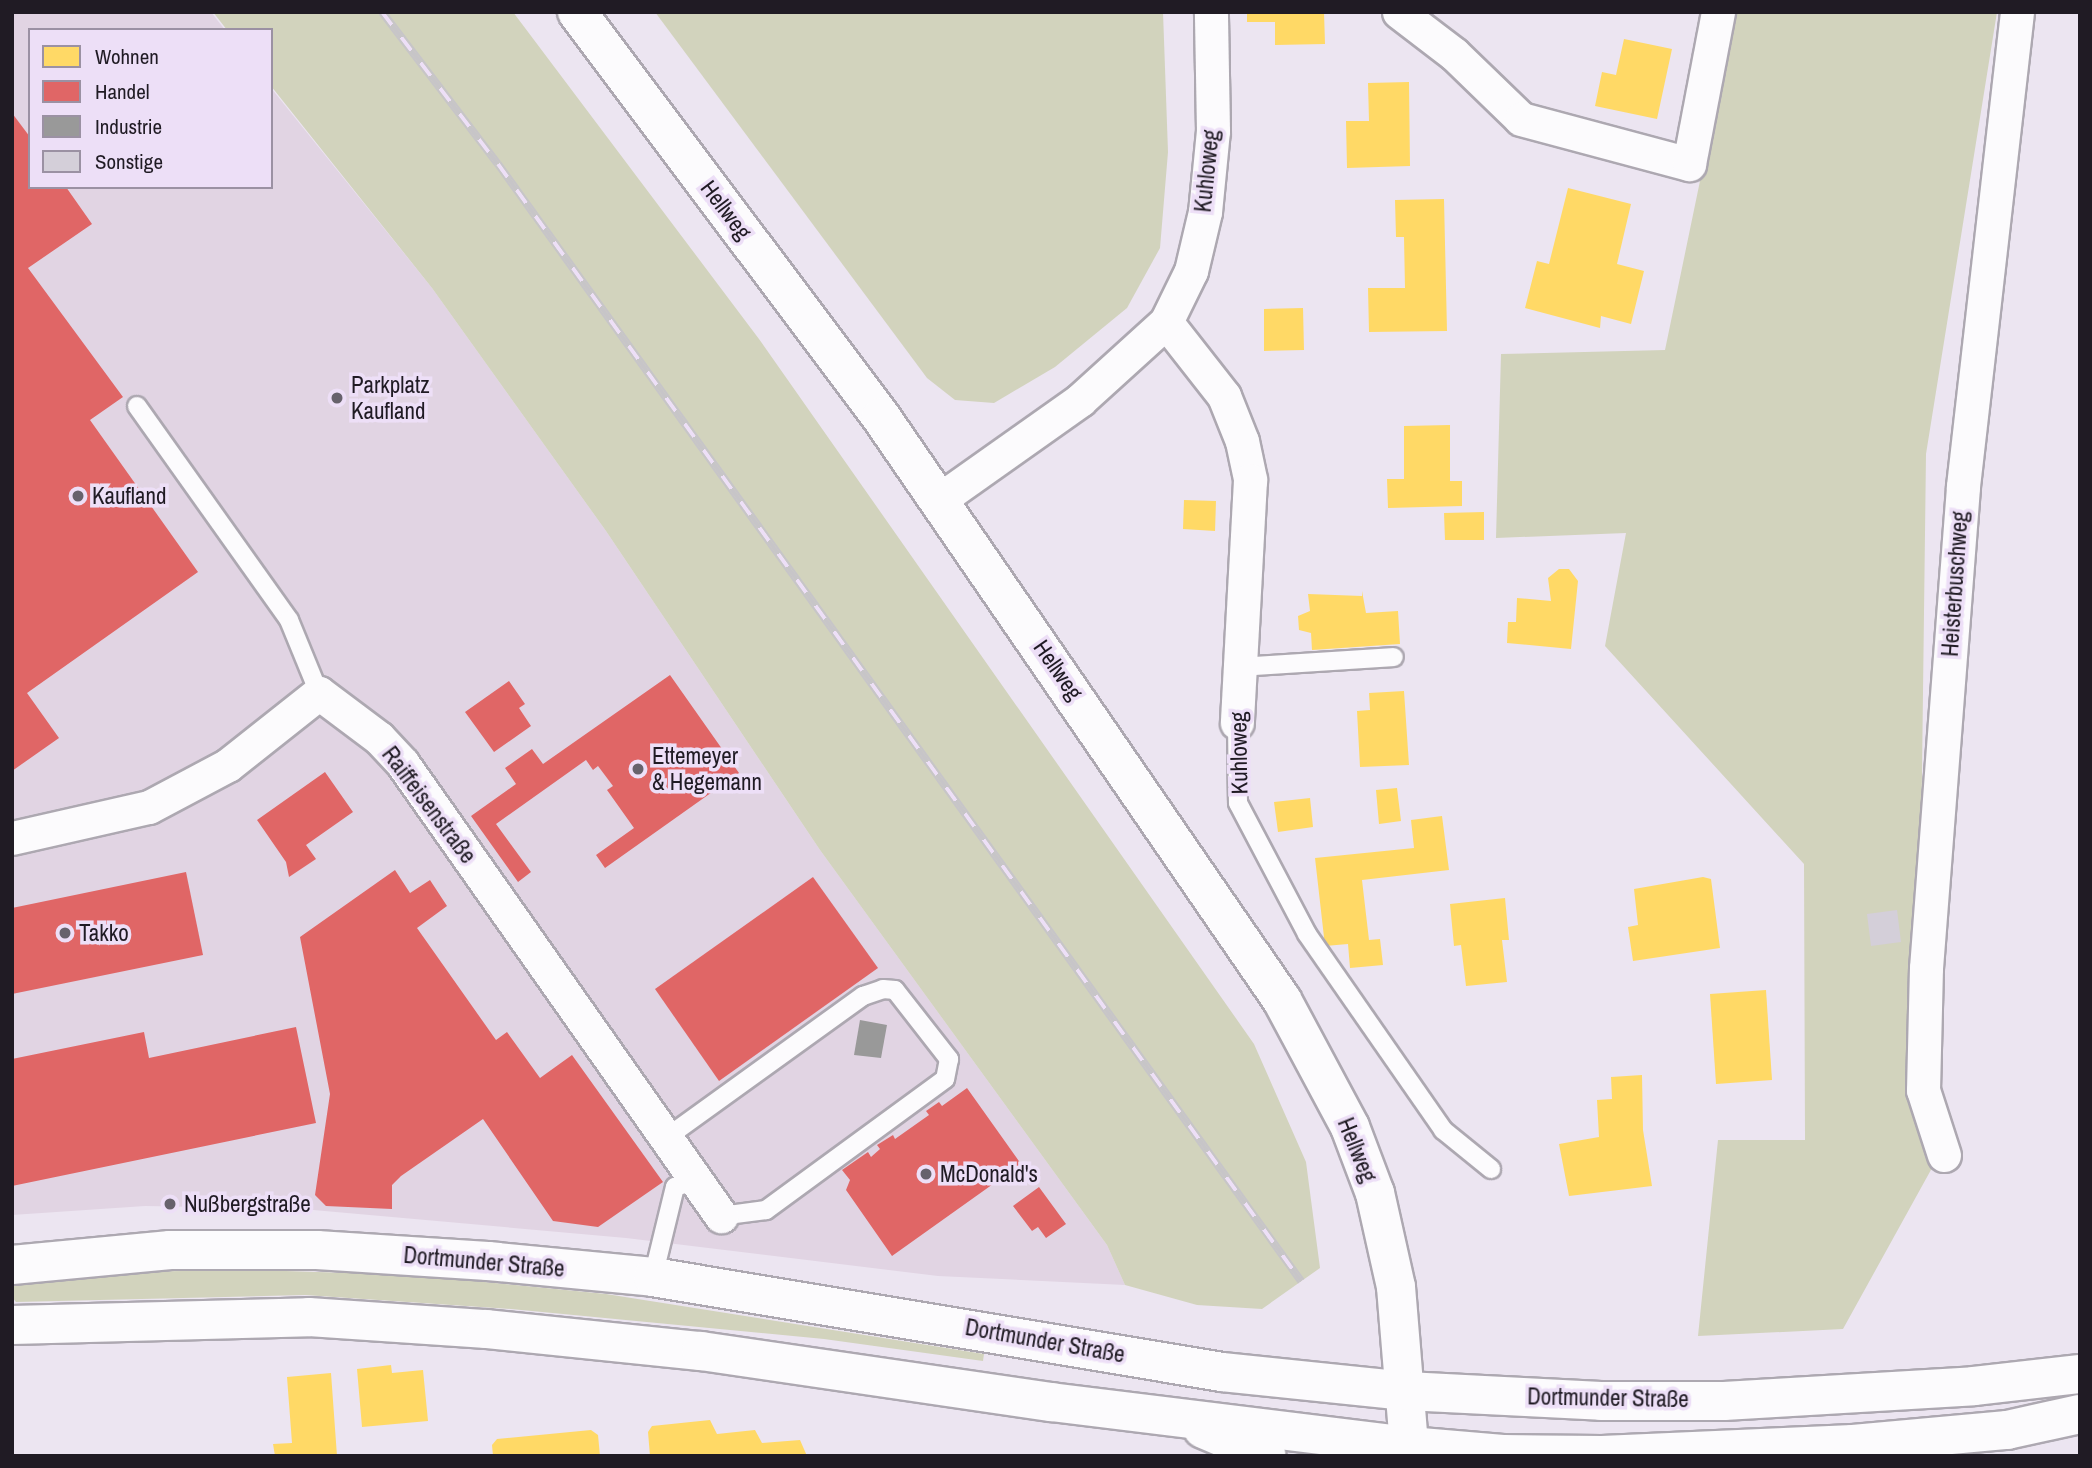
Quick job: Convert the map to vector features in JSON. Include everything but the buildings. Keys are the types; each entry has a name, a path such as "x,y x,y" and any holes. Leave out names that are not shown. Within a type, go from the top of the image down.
{"main road":[{"name":"Hellweg","path":"577,12 939,500 1282,1000 1350,1128 1375,1193 1396,1287 1409,1451"},
{"name":"Dortmunder Straße","path":"12,1265 170,1250 317,1250 653,1277 1222,1372 1406,1391 1601,1401 1724,1401 1974,1386 2080,1374"},
{"path":"12,1325 309,1317 487,1329 701,1351 1409,1451 1602,1455 1759,1449 2007,1430 2080,1414"},
{"path":"1164,1415 1267,1456"}],"street":[{"name":"Kuhloweg","path":"939,500 1080,400 1166,322 1191,271 1205,212 1213,131 1211,12"},
{"path":"1399,12 1454,54 1521,120 1689,164 1718,12"},
{"name":"Heisterbuschweg","path":"1944,1155 1923,1090 1926,968 1963,486 2018,12"},
{"name":"Kuhloweg","path":"1166,322 1224,396 1242,441 1250,480 1237,723"},
{"path":"12,838 116,817 170,798 228,765 319,693"},
{"name":"Raiffeisenstraße","path":"319,693 379,738 402,764 721,1216"}],"lane":[{"path":"137,407 289,620 319,693"},
{"path":"1240,667 1395,657"},
{"name":"Kuhloweg","path":"1237,723 1238,803 1307,934 1443,1130 1491,1169"},
{"path":"666,1138 863,996 883,989 895,990 949,1059 945,1079 766,1210 721,1216"},
{"path":"653,1277 675,1187 695,1181"}],"shaded area":[{"path":"12,12 211,12 223,28 28,28 28,189 273,189 273,90 432,288 606,531 820,850 1107,1245 1125,1285 938,1276 626,1238 302,1209 145,1206 12,1215"}],"green space":[{"path":"213,12 513,12 759,339 1254,1044 1306,1162 1320,1268 1262,1309 1197,1305 1125,1285 1107,1245 820,850 606,531 432,288 273,89 273,28 225,28"},
{"path":"655,12 1163,12 1168,152 1160,248 1127,308 1055,367 994,403 955,400 927,378"},
{"path":"1735,12 1997,12 1926,454 1918,1092 1932,1168 1843,1329 1698,1336 1718,1140 1805,1140 1804,864 1605,646 1626,533 1496,538 1501,354 1665,350"},
{"path":"252,1270 413,1275 606,1294 984,1354 983,1361 824,1339 511,1309 305,1295 16,1302 12,1297 12,1285 23,1281 113,1272"}],"railway":[{"path":"382,12 498,164 1301,1281"}],"place":[{"name":"Parkplatz Kaufland","path":"337,398"},
{"name":"Kaufland","path":"78,496"},
{"name":"Ettemeyer & Hegemann","path":"638,769"},
{"name":"Takko","path":"65,933"},
{"name":"McDonald's","path":"926,1174"},
{"name":"Nußbergstraße","path":"170,1204"}]}
